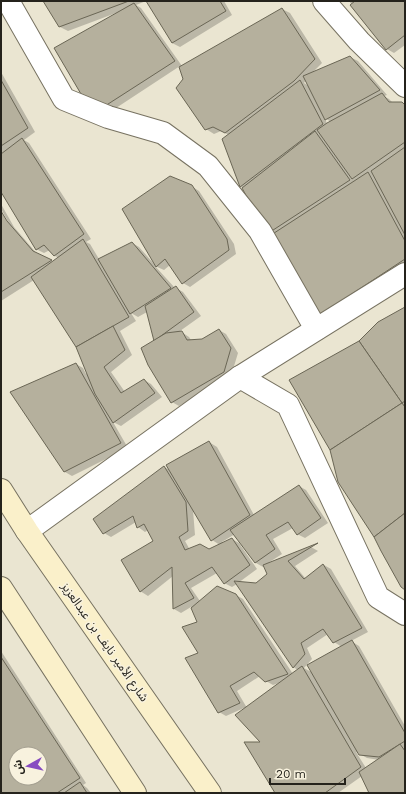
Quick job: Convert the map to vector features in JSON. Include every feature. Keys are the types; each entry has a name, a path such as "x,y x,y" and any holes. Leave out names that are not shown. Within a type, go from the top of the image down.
{"street":[{"path":"8,1 64,99 108,117 163,132 208,166 260,230 316,329"},
{"path":"324,1 359,41 405,86"},
{"path":"27,531 240,377 405,274"},
{"path":"240,377 288,405 378,597 405,614"},
{"name":"شارع الأمير نايف بن عبدالعزيز","path":"1,490 27,531 210,793"},
{"path":"1,588 135,793"}],"building":[{"path":"43,1 129,1 59,27"},
{"path":"146,1 220,1 226,11 172,43"},
{"path":"355,1 405,1 405,35 386,50 350,5"},
{"path":"134,3 175,61 105,106 81,94 54,48"},
{"path":"282,8 315,59 294,81 225,133 213,127 205,130 176,88 183,79 179,67"},
{"path":"350,56 380,90 325,120 303,76"},
{"path":"1,80 28,128 1,146"},
{"path":"300,80 323,124 240,187 222,139"},
{"path":"382,93 389,102 402,102 405,105 405,142 352,179 317,130"},
{"path":"315,131 350,180 267,234 242,188"},
{"path":"22,138 84,234 54,256 44,245 36,250 1,192 1,154"},
{"path":"405,147 405,235 371,171"},
{"path":"368,172 405,241 405,259 317,317 268,237"},
{"path":"170,176 192,185 227,239 229,250 182,284 165,259 156,267 122,209"},
{"path":"1,211 7,221 33,251 52,260 1,292"},
{"path":"83,239 129,317 76,347 31,277"},
{"path":"132,242 171,288 130,314 98,259"},
{"path":"176,286 194,312 154,341 145,306"},
{"path":"405,307 405,401 402,403 359,341 378,322"},
{"path":"113,326 125,350 104,367 121,393 144,379 155,393 113,423 95,394 76,347"},
{"path":"219,329 231,348 224,372 171,403 148,365 141,348 166,333 182,331 187,340 202,339"},
{"path":"359,341 402,403 330,450 289,380"},
{"path":"76,363 121,443 64,472 10,392"},
{"path":"402,403 405,407 405,513 374,537 338,482 330,450"},
{"path":"209,441 250,515 211,541 166,465"},
{"path":"164,466 186,502 188,531 179,537 185,550 200,544 209,549 232,538 250,565 224,584 212,567 185,583 194,598 173,609 172,567 140,592 121,560 153,541 144,524 137,528 133,516 103,534 93,519"},
{"path":"299,485 321,518 297,535 288,522 266,535 275,549 255,563 230,530"},
{"path":"405,513 405,590 401,587 374,537"},
{"path":"318,543 288,561 304,579 323,564 362,628 333,643 323,629 301,643 305,654 293,668 234,581 256,583 267,574 263,565"},
{"path":"217,586 236,594 288,674 265,682 254,672 230,686 240,703 218,713 185,658 198,653 182,627 197,622 191,608"},
{"path":"352,640 405,733 405,741 379,757 359,755 307,665"},
{"path":"1,657 80,778 57,793 1,793"},
{"path":"302,666 361,767 325,793 275,793 244,742 260,742 235,715"},
{"path":"400,744 405,751 405,793 369,793 359,772"},
{"path":"80,782 87,793 64,793"}]}
